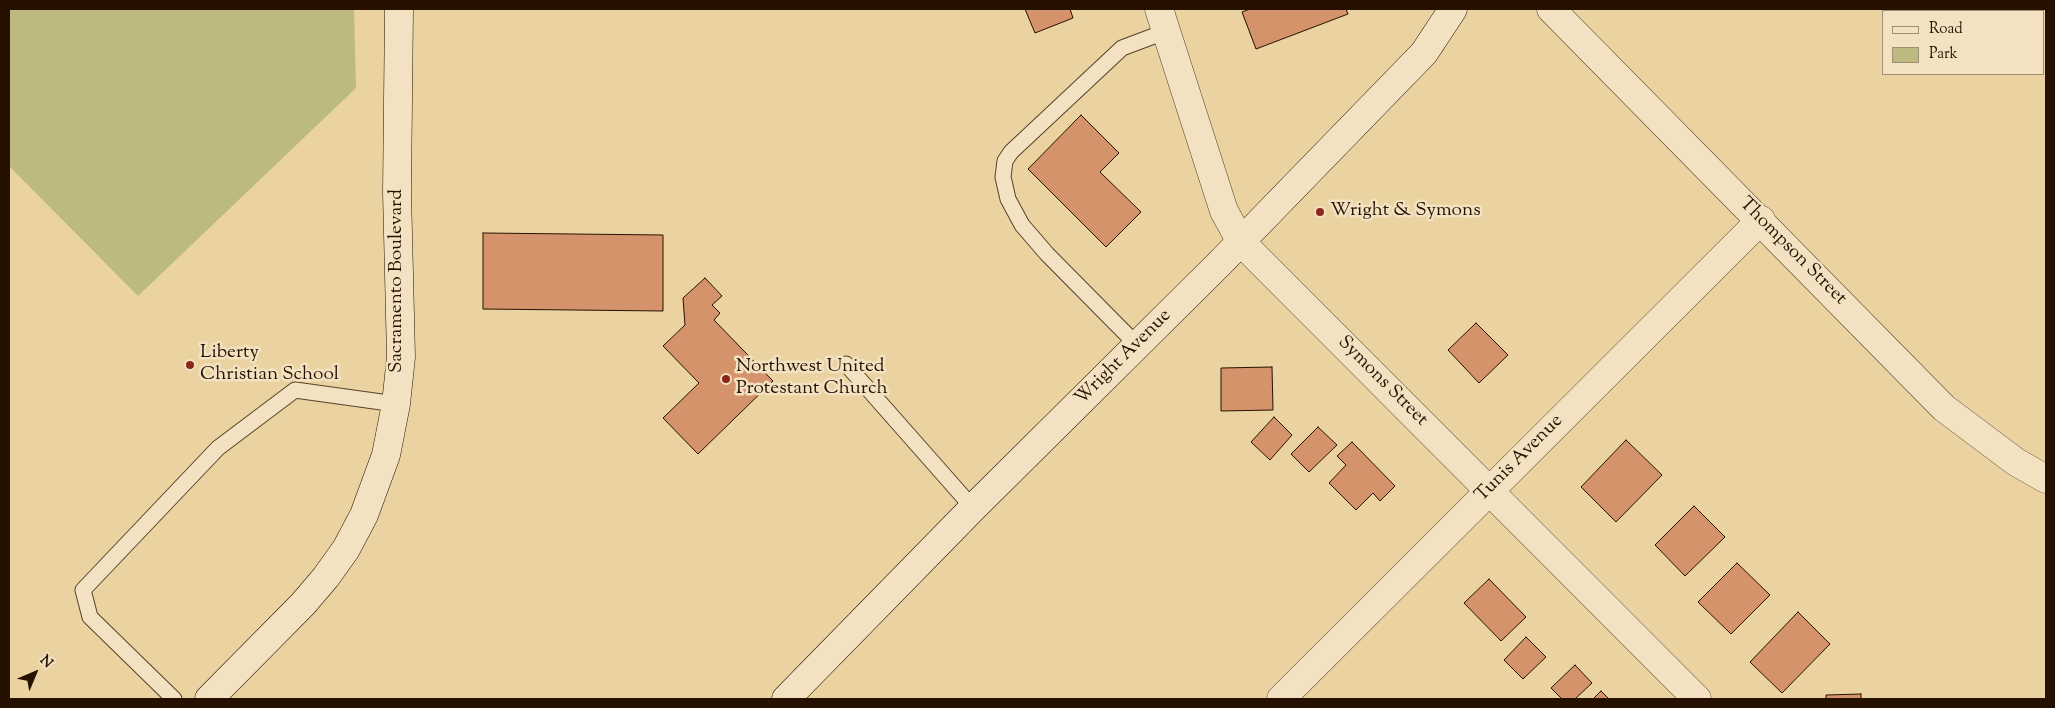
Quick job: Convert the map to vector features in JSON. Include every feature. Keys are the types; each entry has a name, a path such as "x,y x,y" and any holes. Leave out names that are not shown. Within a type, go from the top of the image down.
{"street":[{"name":"Sacramento Boulevard","path":"209,699 303,604 346,549 364,514 386,455 396,404 401,357 397,192 399,9"},
{"name":"Wright Avenue","path":"786,699 973,508 1241,242 1424,53 1453,9"},
{"name":"Thompson Street","path":"1551,9 1761,220 1944,408 2016,462 2046,479"},
{"name":"Symons Street","path":"1163,20 1224,211 1241,242 1490,489 1697,699"},
{"name":"Tunis Avenue","path":"1281,699 1761,220"}],"lane":[{"path":"1137,345 1047,254 1022,225 1008,200 1003,176 1005,161 1011,152 1122,48 1163,20"},
{"path":"846,364 973,508"},
{"path":"174,699 90,616 83,590 218,448 295,390 396,404"}],"green space":[{"path":"9,9 354,9 356,88 138,296 9,166"}],"building":[{"path":"1025,9 1070,9 1073,18 1035,33"},
{"path":"1250,9 1346,9 1348,14 1256,49 1242,12"},
{"path":"1081,115 1119,153 1100,172 1141,212 1106,247 1028,169"},
{"path":"483,233 663,235 663,311 483,309"},
{"path":"705,278 722,296 712,305 720,313 714,320 773,381 698,454 663,418 699,383 663,346 685,325 683,298"},
{"path":"1476,323 1508,355 1479,383 1448,350"},
{"path":"1272,367 1273,410 1221,411 1221,368"},
{"path":"1274,417 1292,435 1270,460 1251,442"},
{"path":"1318,427 1337,445 1309,472 1291,454"},
{"path":"1626,440 1662,475 1616,522 1581,487"},
{"path":"1352,442 1395,486 1380,501 1373,493 1356,510 1329,483 1346,465 1337,456"},
{"path":"1694,506 1725,537 1685,576 1655,545"},
{"path":"1737,563 1770,595 1731,634 1698,602"},
{"path":"1489,579 1526,617 1501,641 1464,603"},
{"path":"1798,612 1830,644 1782,693 1750,662"},
{"path":"1526,637 1546,657 1523,679 1504,660"},
{"path":"1575,665 1592,683 1575,699 1562,699 1551,688"},
{"path":"1601,691 1609,699 1593,699"},
{"path":"1861,694 1861,699 1826,699 1826,695"}],"place":[{"name":"Wright & Symons","path":"1320,212"},
{"name":"Liberty Christian School","path":"190,365"},
{"name":"Northwest United Protestant Church","path":"726,379"}]}
